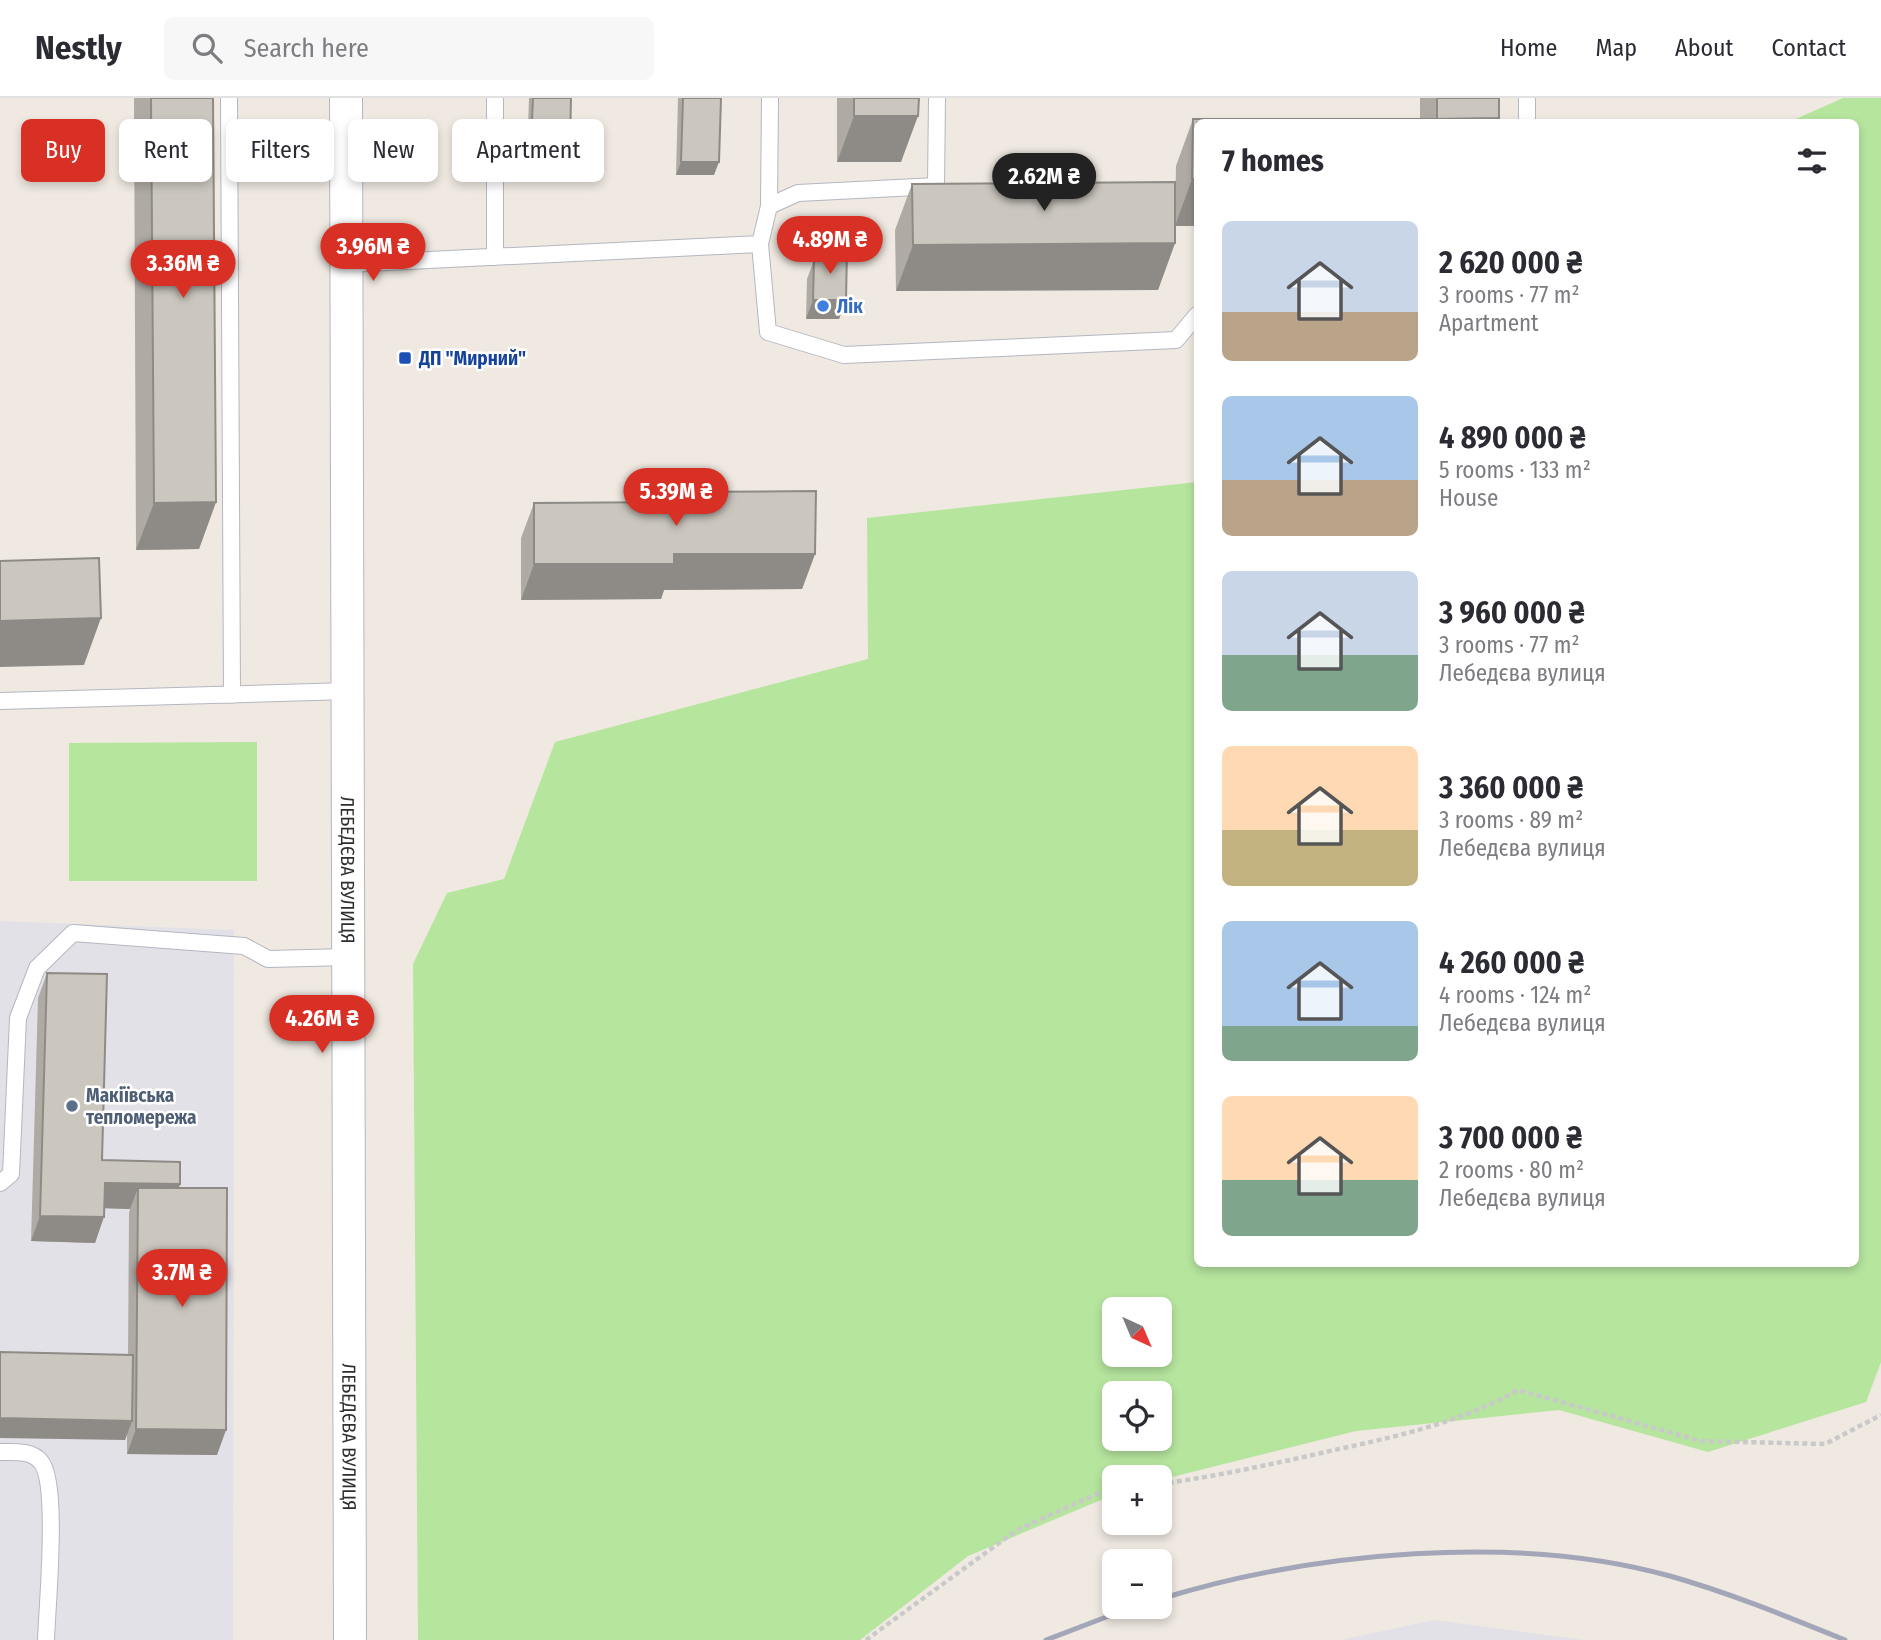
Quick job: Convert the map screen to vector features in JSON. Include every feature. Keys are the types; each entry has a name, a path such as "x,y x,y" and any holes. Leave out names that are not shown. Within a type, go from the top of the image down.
{"street":[{"name":"ЛЕБЕДЄВА ВУЛИЦЯ","path":"346,98 350,1640"}],"lane":[{"path":"229,98 232,695"},
{"path":"495,98 495,257"},
{"path":"770,98 769,205 760,244 768,332 844,355 1177,340 1194,319"},
{"path":"769,205 798,193 936,186 937,98"},
{"path":"1527,98 1527,119"},
{"path":"347,264 760,244"},
{"path":"0,702 348,691"},
{"path":"0,1183 11,1174 18,1017 37,968 73,933 244,946 268,960 348,957"},
{"path":"0,1452 26,1452 41,1461 51,1486 46,1640"}],"path":[{"path":"1172,1482 1222,1475 1398,1436 1486,1408 1518,1390 1701,1441 1825,1444 1881,1415"},
{"path":"866,1640 1017,1530 1102,1492"}],"shaded area":[{"path":"0,921 234,930 233,1640 0,1640"},
{"path":"1434,1620 1584,1640 1341,1640"}],"green space":[{"path":"1843,98 1881,98 1881,1362 1866,1402 1708,1452 1559,1410 1356,1431 1172,1477 1172,1465 1102,1465 1102,1499 968,1556 860,1640 418,1640 413,964 447,893 504,879 555,742 868,659 867,518 1194,482 1194,1267 1859,1267 1859,119 1796,119"},
{"path":"257,742 257,881 69,881 69,743"}],"building":[{"path":"151,98 213,98 216,502 154,503 152,182 212,182 212,119 151,119"},
{"path":"533,98 571,98 571,119 532,119"},
{"path":"683,98 721,98 719,162 681,162"},
{"path":"854,98 919,98 918,116 854,116"},
{"path":"1437,98 1499,98 1499,118 1437,119"},
{"path":"1193,119 1194,119 1194,179"},
{"path":"1175,182 1175,243 913,245 912,184"},
{"path":"822,250 847,250 846,300 813,300 814,260"},
{"path":"816,491 815,554 674,554 674,564 534,564 534,503 678,502 678,492"},
{"path":"99,558 101,618 0,621 0,561"},
{"path":"47,973 107,974 102,1160 180,1162 180,1184 105,1183 104,1217 40,1216"},
{"path":"138,1188 227,1188 226,1430 136,1429"},
{"path":"0,1352 133,1355 132,1421 0,1418"}],"railway":[{"path":"1172,1596 1282,1570 1348,1560 1481,1552 1547,1555 1610,1563 1670,1576 1737,1598 1845,1640"},
{"path":"1046,1640 1102,1619"}],"place":[{"name":"Лік","path":"823,306"},
{"name":"ДП \"Мирний\"","path":"405,358"},
{"name":"Макіївська тепломережа","path":"72,1106"}]}
